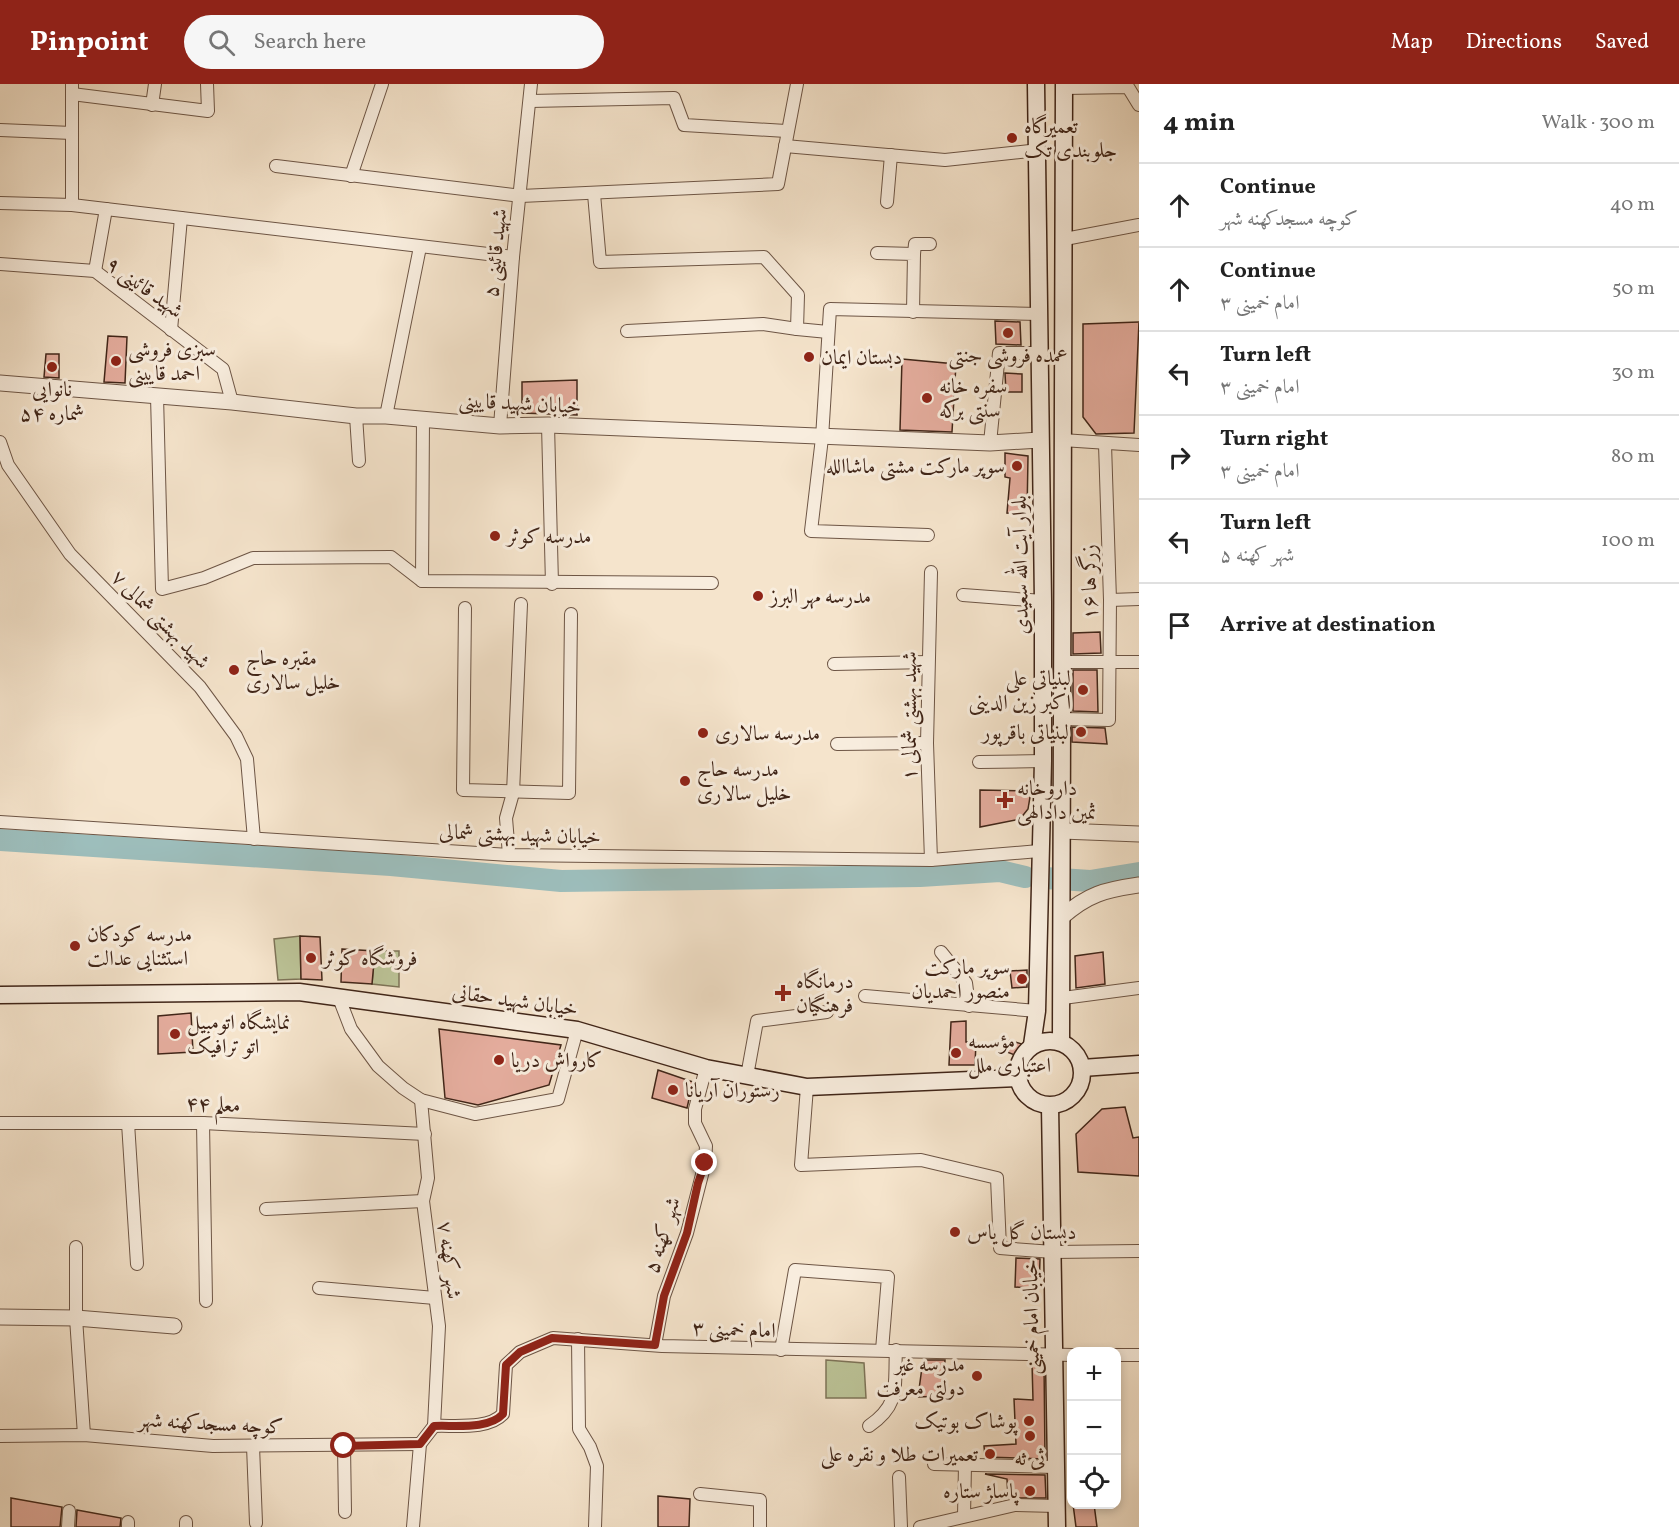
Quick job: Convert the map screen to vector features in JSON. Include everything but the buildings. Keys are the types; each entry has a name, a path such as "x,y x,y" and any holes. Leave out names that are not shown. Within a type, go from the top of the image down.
{"main road":[{"name":"بلوار آیت الله سعیدی","path":"1032,1046 1037,1011 1039,851 1043,761 1038,314 1039,150 1036,84"},
{"name":"بلوار آیت الله سعیدی","path":"1061,1042 1063,998 1064,86"},
{"path":"1040,420 1046,428 1062,432"},
{"path":"1040,448 1053,447 1062,457"},
{"name":"خیابان شهید حقانی","path":"0,995 299,992 577,1030 706,1068 807,1087 1018,1078"},
{"path":"1041,1041 1061,1042 1075,1052 1082,1068 1080,1085 1069,1100 1050,1106 1033,1101 1026,1095 1018,1078 1020,1059 1032,1046 1041,1041"},
{"path":"1082,1068 1139,1064"},
{"name":"خیابان امام خمینی","path":"1050,1106 1053,1252 1063,1355 1054,1467 1057,1527"}],"street":[{"path":"152,105 155,84"},
{"path":"72,205 72,89 152,105 208,111 207,84"},
{"path":"351,176 382,84"},
{"name":"شهید قائینی ۵","path":"500,426 513,257 531,84"},
{"path":"276,166 521,196 778,184 786,131 797,84"},
{"path":"1064,86 1128,87 1139,105"},
{"path":"530,101 674,98 684,124 786,131"},
{"path":"0,130 72,133"},
{"path":"785,146 945,160 1039,150"},
{"path":"887,202 891,156"},
{"path":"594,194 600,262 764,257 798,295 797,329"},
{"path":"0,203 72,205 513,257"},
{"path":"95,271 106,209"},
{"path":"171,330 181,218"},
{"path":"1065,239 1139,225"},
{"path":"913,312 915,244 930,244"},
{"path":"386,416 420,247"},
{"path":"877,253 914,254"},
{"name":"شهید قائینی ۹","path":"0,264 95,271 223,369 232,402"},
{"path":"928,535 811,531 822,438 830,309 1038,314"},
{"path":"627,331 763,324 828,332"},
{"path":"990,443 999,353 1039,353"},
{"name":"خیابان شهید قایینی","path":"0,382 232,402 356,416 423,418 500,426 548,425 822,438 990,443 1040,448"},
{"path":"157,396 162,589 204,578 253,558 391,557 422,581 552,584 712,583"},
{"path":"356,416 359,461"},
{"path":"422,581 423,418"},
{"path":"548,425 552,584"},
{"path":"1062,432 1105,444 1139,446"},
{"name":"شهید بهشتی شمالی ۷","path":"0,442 8,465 70,554 200,687 236,736 247,759 254,839"},
{"name":"زرگر ها ۱۶","path":"1063,719 1109,720 1110,600 1105,444"},
{"name":"شهید بهشتی شمالی ۱","path":"931,572 927,743 931,860"},
{"path":"963,595 1043,601"},
{"path":"1110,600 1139,598"},
{"path":"509,855 506,818 513,793 521,604"},
{"path":"465,608 463,790 513,793 568,793 571,614"},
{"path":"834,663 928,662"},
{"path":"1062,662 1139,662"},
{"path":"837,744 927,743"},
{"path":"979,762 1043,761"},
{"name":"خیابان شهید بهشتی شمالی","path":"0,822 509,855 931,860 1039,851"},
{"path":"1062,831 1139,834"},
{"path":"1062,917 1081,900 1105,890 1139,885"},
{"path":"941,952 966,983 969,1006"},
{"path":"1063,998 1139,987"},
{"path":"865,996 1037,1011"},
{"path":"339,998 351,1029 372,1059 404,1088 421,1100 475,1114 558,1099 577,1030"},
{"path":"747,1076 758,1021 827,1012"},
{"name":"شهر کهنه ۵","path":"655,1345 664,1296 687,1233 705,1163 706,1146 695,1123 695,1116 706,1068"},
{"path":"807,1087 801,1165 921,1160 997,1178 1000,1248 1053,1252 1139,1251"},
{"name":"شهر کهنه ۷","path":"421,1100 428,1178 423,1201 439,1326 434,1426"},
{"name":"معلم ۴۴","path":"0,1123 203,1123 425,1134"},
{"path":"128,1123 137,1264"},
{"path":"203,1123 206,1301"},
{"path":"266,1209 423,1201"},
{"path":"76,1247 76,1318 84,1435"},
{"path":"781,1350 795,1270 888,1277 882,1350"},
{"path":"319,1288 435,1298"},
{"path":"0,1317 76,1318 174,1326"},
{"name":"امام خمینی ۳","path":"434,1426 486,1424 498,1420 503,1414 506,1365 520,1352 552,1338 781,1350 896,1350 1063,1355"},
{"path":"578,1339 579,1429 590,1447 597,1466 595,1527"},
{"path":"869,1426 886,1414 893,1402 896,1350"},
{"path":"1121,1354 1139,1354"},
{"path":"414,1527 420,1444 434,1426"},
{"name":"کوچه مسجدکهنه شهر","path":"0,1436 84,1435 213,1446 420,1444"},
{"path":"253,1446 256,1523"},
{"path":"344,1446 345,1512"},
{"path":"934,1464 1054,1467"},
{"path":"964,1516 965,1465"},
{"path":"899,1477 901,1527"},
{"path":"700,1494 760,1500 760,1527"},
{"path":"920,1527 1015,1505 1056,1506"},
{"path":"68,1527 69,1511"}],"green space":[{"path":"300,936 301,979 278,980 274,939"},
{"path":"375,951 399,951 399,987 372,984"},
{"path":"826,1360 864,1363 866,1398 826,1398"}],"waterway":[{"path":"0,840 391,865 561,881 920,876 1000,871 1025,877"},
{"path":"1045,878 1090,881 1139,873"}],"place":[{"name":"تعمیرگاه جلوبندی تک","path":"1012,138"},
{"name":"عمده فروشی جنتی","path":"1008,333"},
{"name":"دبستان ایمان","path":"809,357"},
{"name":"سبزی فروشی احمد قایینی","path":"116,361"},
{"name":"نانوایی شماره ۵۴","path":"52,367"},
{"name":"سفره خانه سنتی برکه","path":"927,398"},
{"name":"سوپر مارکت مشتی ماشاالله","path":"1017,466"},
{"name":"مدرسه کوثر","path":"495,536"},
{"name":"مدرسه مهر البرز","path":"758,596"},
{"name":"مقبره حاج خلیل سالاری","path":"234,670"},
{"name":"لبنیاتی علی اکبر زین الدینی","path":"1083,690"},
{"name":"لبنیاتی باقرپور","path":"1081,732"},
{"name":"مدرسه سالاری","path":"703,733"},
{"name":"مدرسه حاج خلیل سالاری","path":"685,781"},
{"name":"داروخانه ثمین دادالهی","path":"1005,800"},
{"name":"مدرسه کودکان استثنایی عدالت","path":"75,946"},
{"name":"فروشگاه کوثر","path":"311,958"},
{"name":"سوپر مارکت منصور احمدیان","path":"1022,979"},
{"name":"درمانگاه فرهنگیان","path":"783,993"},
{"name":"نمایشگاه اتومبیل اتو ترافیک","path":"175,1034"},
{"name":"مؤسسه اعتباری ملل","path":"956,1053"},
{"name":"کارواش دریا","path":"499,1060"},
{"name":"رستوران آریانا","path":"673,1090"},
{"name":"دبستان گل یاس","path":"955,1232"},
{"name":"مدرسه غیر دولتی معرفت","path":"977,1376"},
{"name":"پوشاک بوتیک","path":"1029,1421"},
{"name":"ثی ثه","path":"1030,1436"},
{"name":"تعمیرات طلا و نقره علی","path":"990,1454"},
{"name":"پاسا‍‍‍ژ ستاره","path":"1030,1491"}],"route":[{"path":"344,1446 420,1444 434,1426 486,1424 498,1420 503,1414 502,1400 506,1365 520,1352 552,1338 655,1345 664,1296 687,1233 705,1163"}]}
